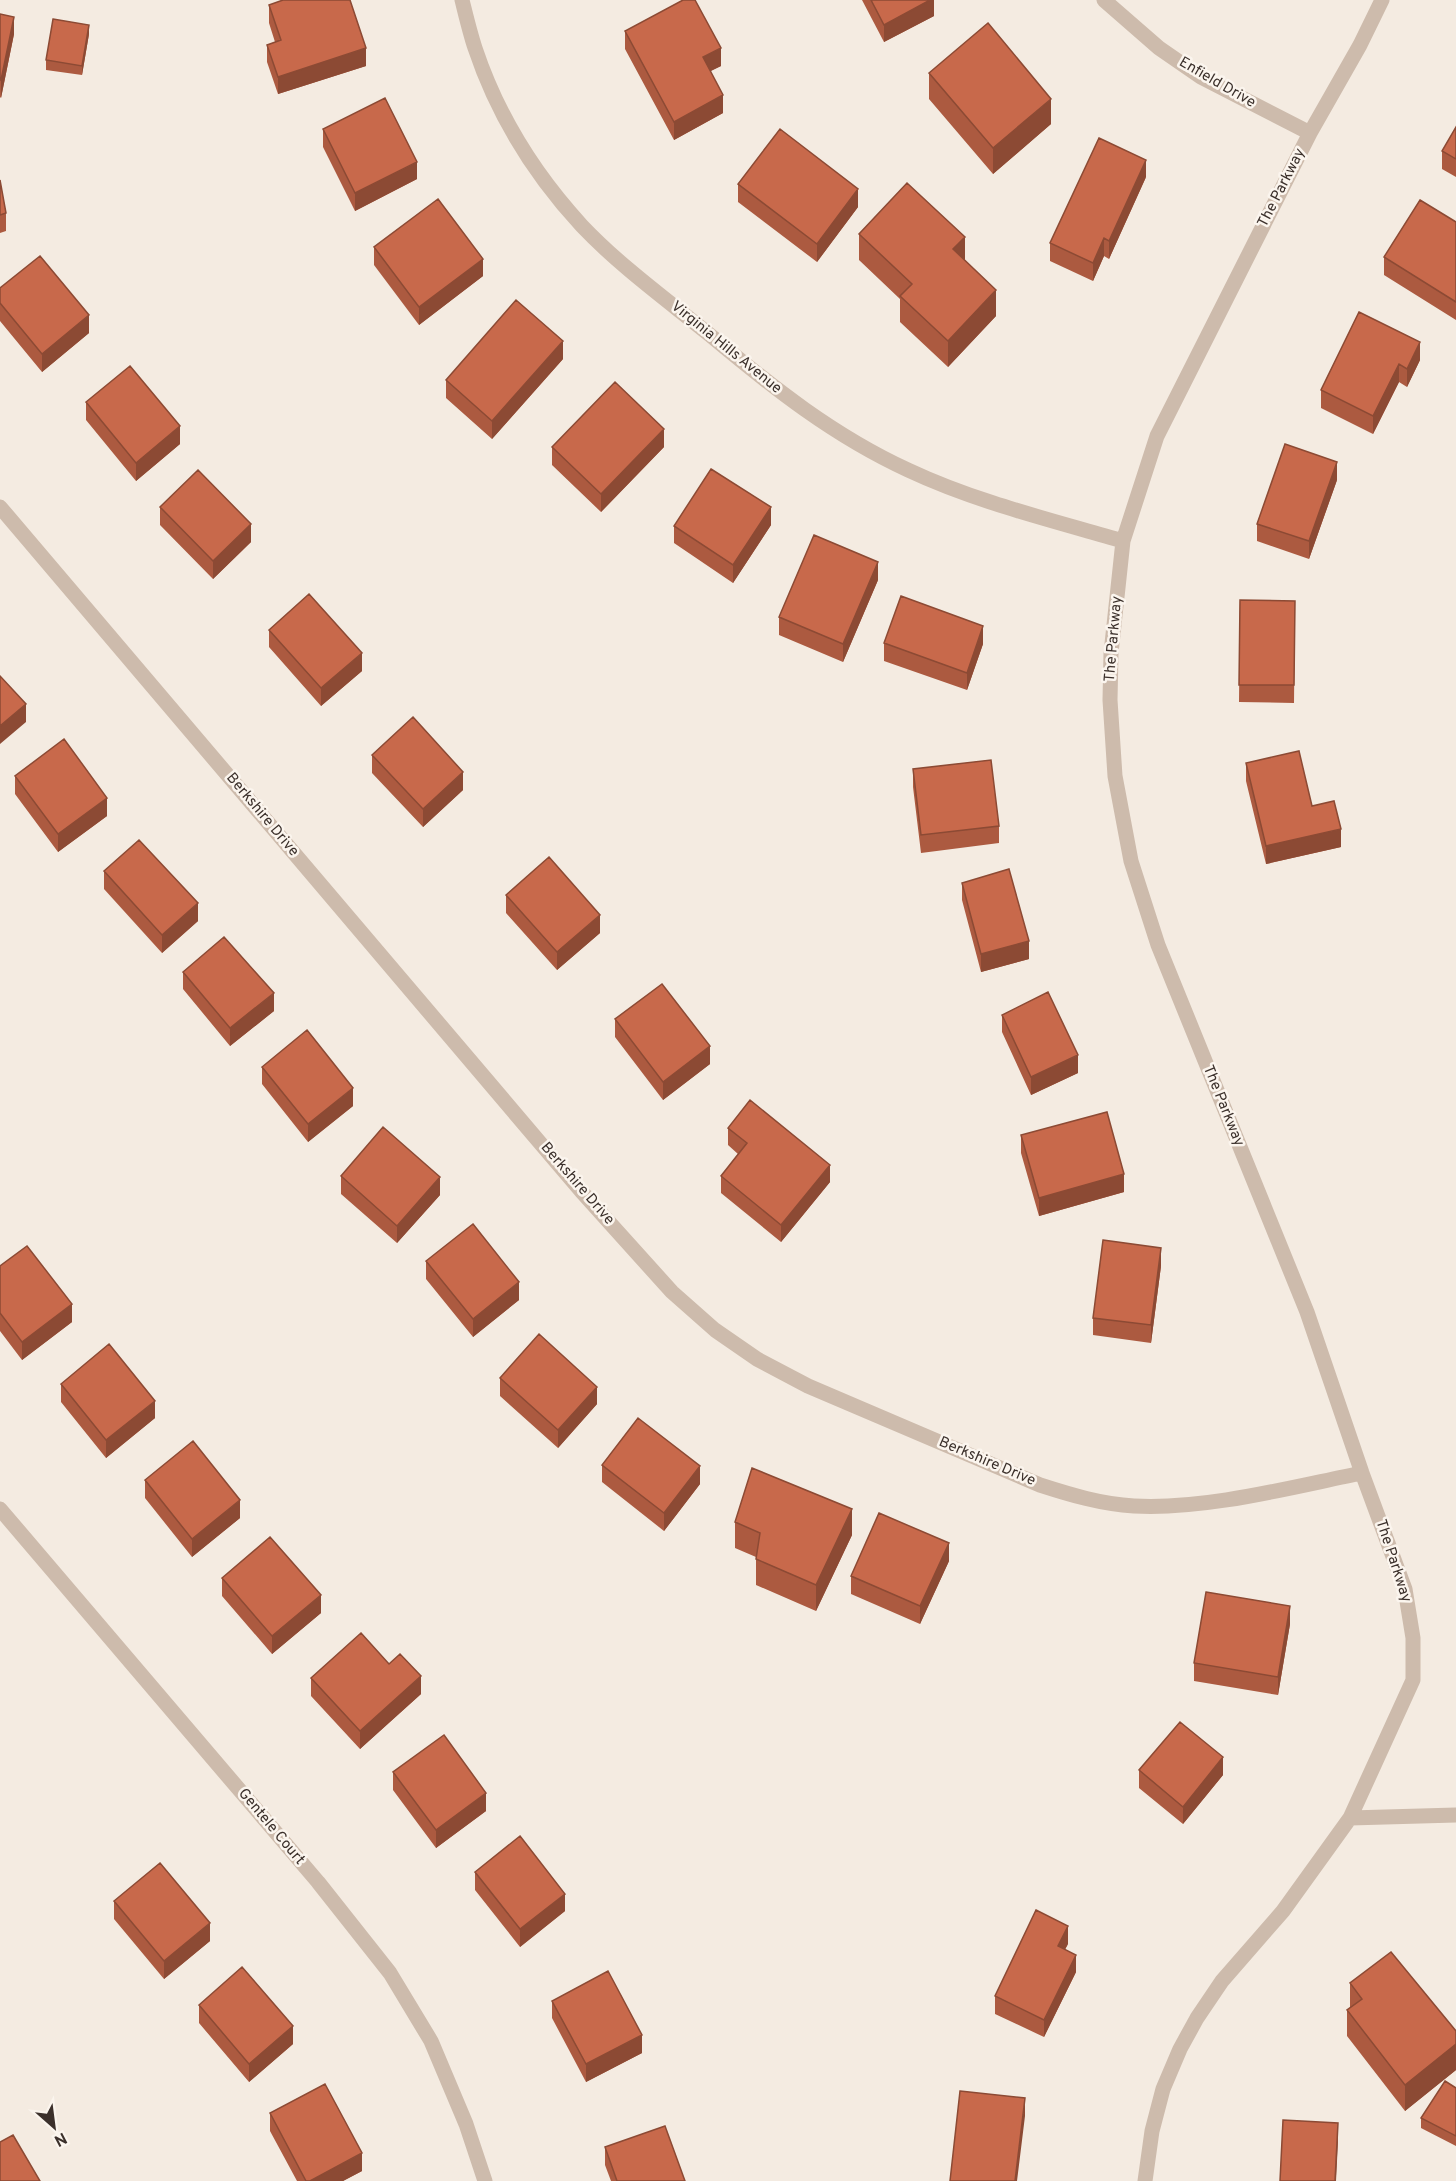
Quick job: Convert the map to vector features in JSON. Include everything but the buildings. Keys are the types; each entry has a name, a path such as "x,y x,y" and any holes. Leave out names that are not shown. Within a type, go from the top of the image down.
{"street":[{"name":"Virginia Hills Avenue","path":"462,0 474,47 492,94 508,126 554,193 583,226 616,257 778,392 850,441 908,470 961,492 1124,541"},
{"name":"Enfield Drive","path":"1104,0 1159,48 1202,77 1310,133"},
{"name":"The Parkway","path":"1144,2181 1152,2131 1163,2089 1180,2049 1221,1981 1283,1911 1350,1818 1413,1680 1413,1638 1405,1589 1362,1473 1307,1312 1158,945 1131,861 1115,776 1110,700 1111,652 1124,541 1157,436 1310,133 1360,45 1382,0"},
{"name":"Berkshire Drive","path":"0,507 581,1191 672,1292 715,1330 757,1359 808,1386 1040,1485 1100,1502 1135,1506 1191,1504 1362,1473"},
{"name":"Gentele Court","path":"0,1509 318,1882 390,1973 431,2041 466,2124 485,2181"},
{"path":"1350,1818 1456,1815"}]}
